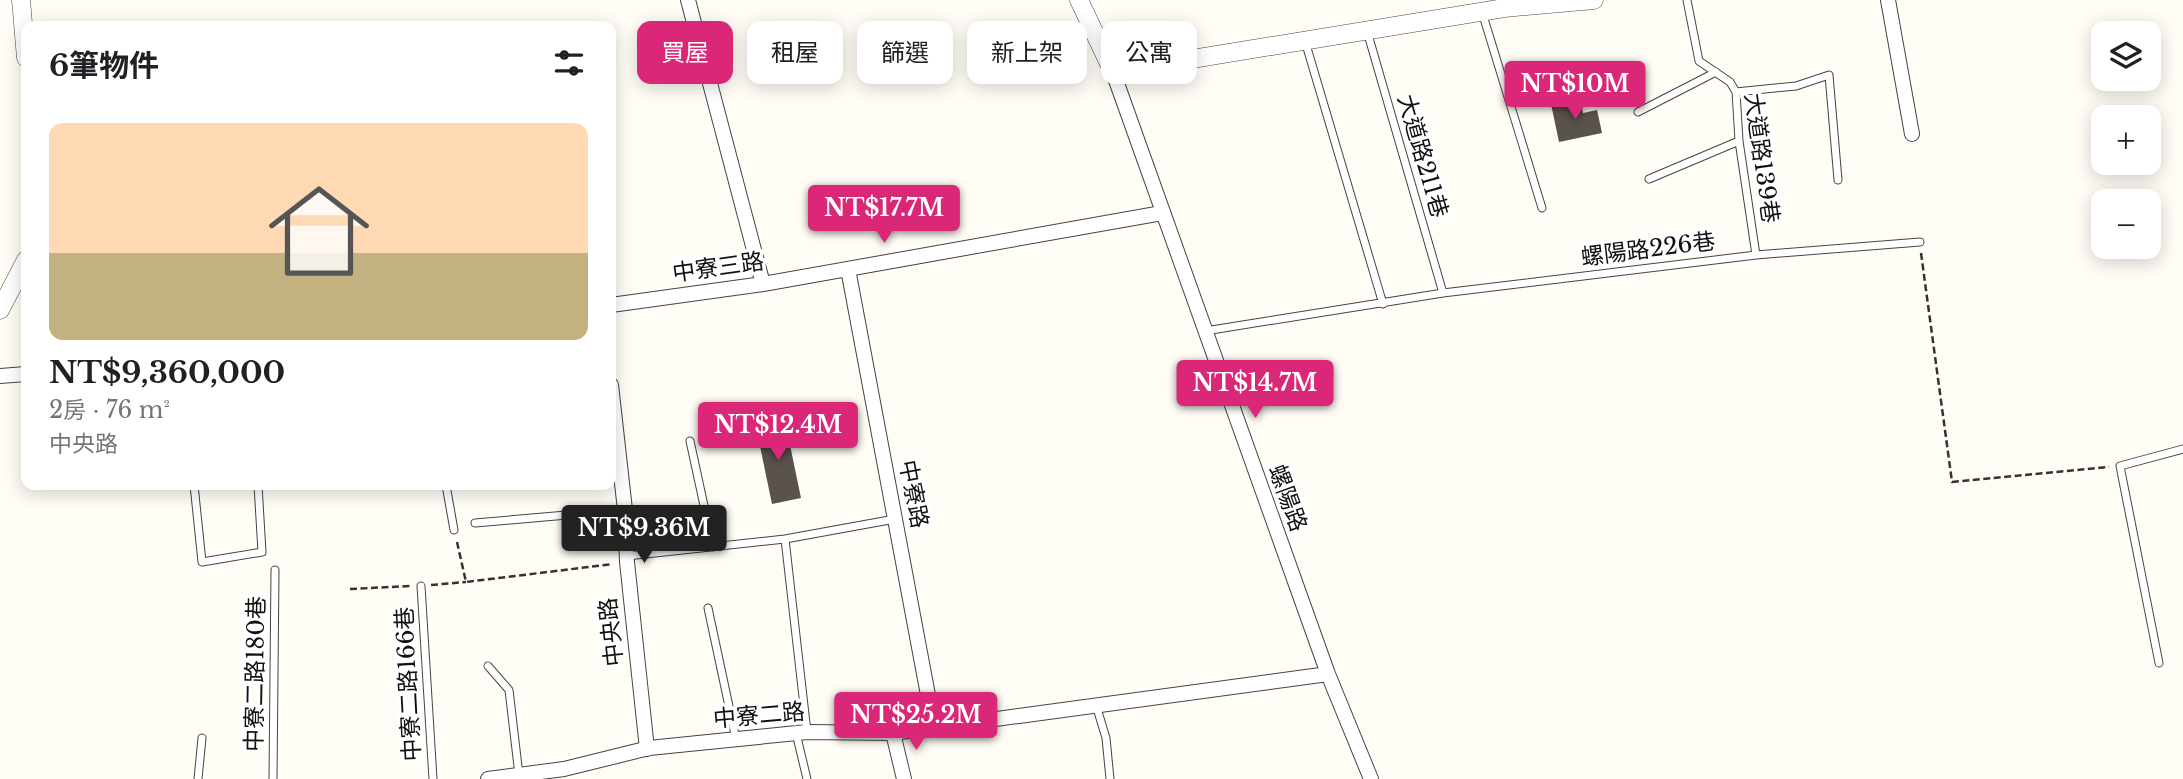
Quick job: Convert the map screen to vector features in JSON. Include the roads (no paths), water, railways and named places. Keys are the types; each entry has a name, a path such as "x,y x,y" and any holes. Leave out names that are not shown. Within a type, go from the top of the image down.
{"street":[{"path":"21,0 23,21"},
{"path":"688,0 763,284"},
{"path":"1079,0 1101,47"},
{"path":"1197,58 1523,3 1594,0"},
{"path":"1888,0 1912,134"},
{"name":"螺陽路","path":"1117,84 1328,674 1371,779"},
{"name":"中寮三路","path":"616,302 763,284 1162,213"},
{"name":"中寮路","path":"848,269 934,727"},
{"path":"0,310 21,270"},
{"path":"0,376 21,374"},
{"name":"中央路","path":"616,430 647,749"},
{"name":"中寮二路","path":"488,779 565,774 647,749 802,732 893,733 1328,674"},
{"path":"893,733 904,779"}],"lane":[{"name":"大道路139巷","path":"1687,0 1699,61 1730,82 1736,92 1739,141 1756,255"},
{"path":"1482,12 1542,208"},
{"name":"大道路211巷","path":"1367,30 1443,293"},
{"path":"1305,40 1383,304"},
{"path":"1638,112 1716,72"},
{"path":"1736,92 1796,86 1829,75 1838,180"},
{"path":"1649,179 1739,141"},
{"name":"螺陽路226巷","path":"1204,331 1443,293 1756,255 1920,242"},
{"path":"690,441 713,547"},
{"path":"2159,663 2120,466 2183,449"},
{"path":"195,490 202,562 262,552 258,490"},
{"path":"447,490 454,530"},
{"path":"475,523 625,510"},
{"path":"627,559 785,539 895,519"},
{"path":"785,539 807,779"},
{"name":"中寮二路180巷","path":"273,779 275,570"},
{"name":"中寮二路166巷","path":"422,586 433,779"},
{"path":"708,608 736,739"},
{"path":"488,666 509,690 519,775"},
{"path":"1096,705 1106,738 1110,779"},
{"path":"198,779 202,738"}]}
